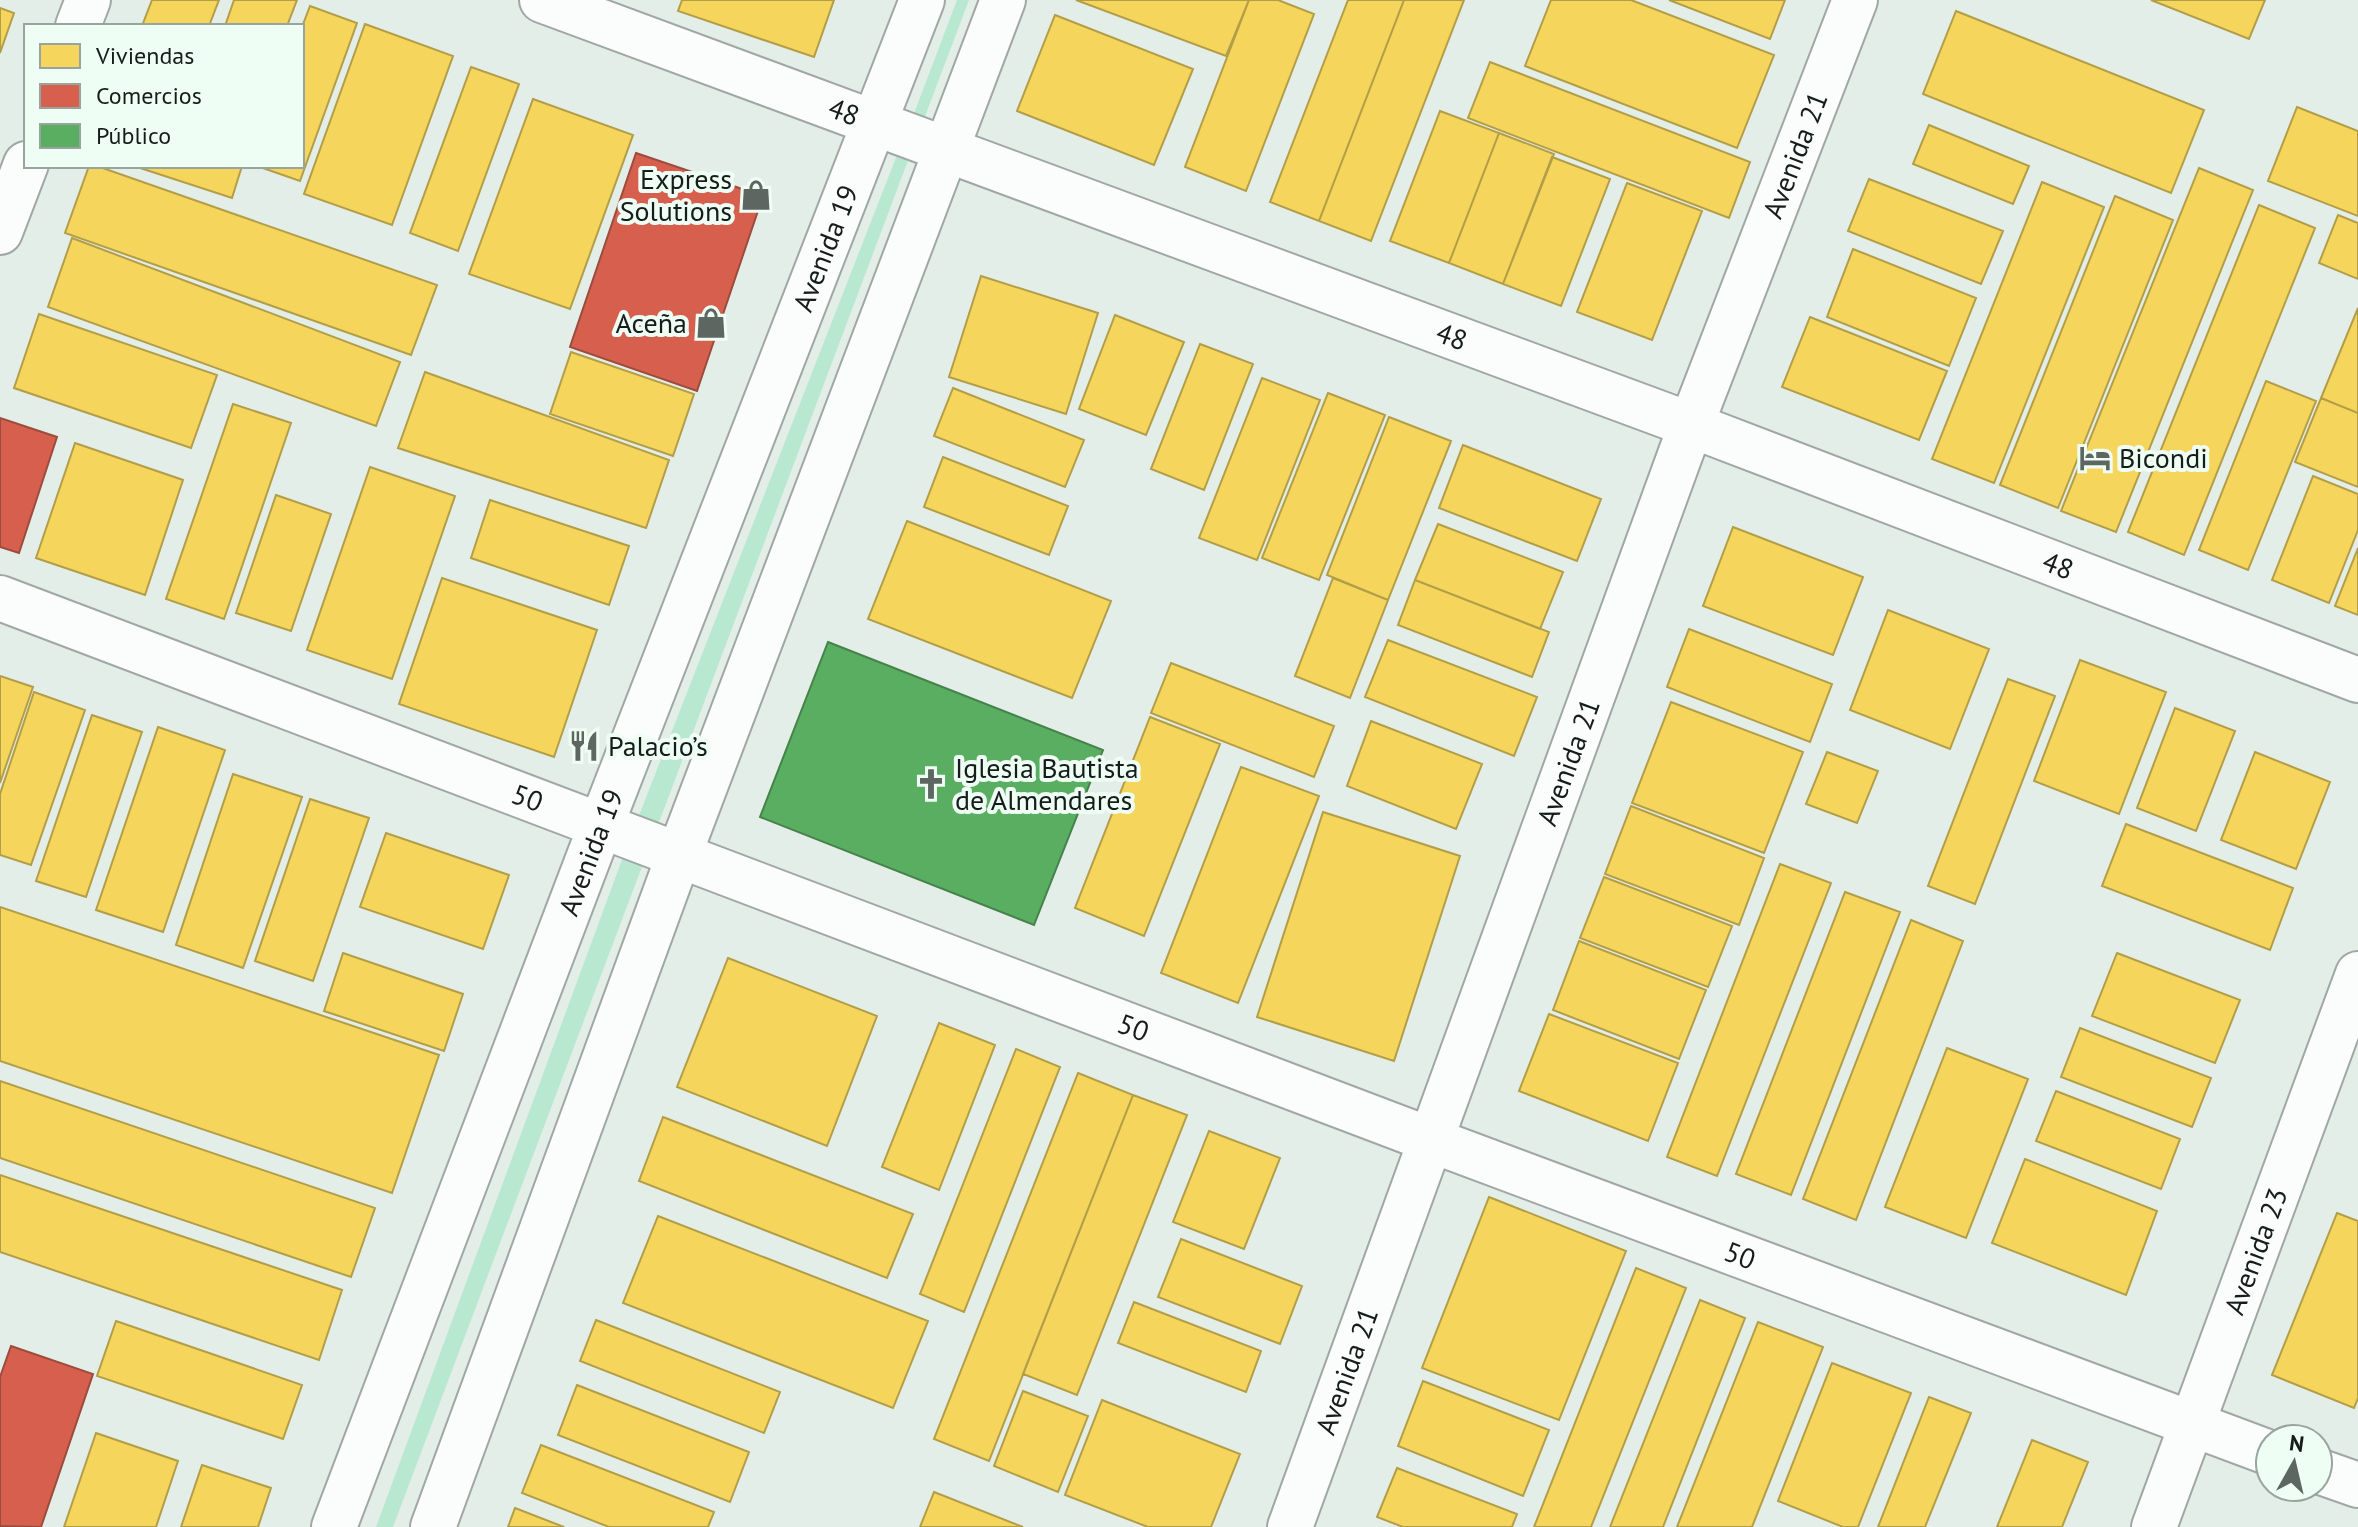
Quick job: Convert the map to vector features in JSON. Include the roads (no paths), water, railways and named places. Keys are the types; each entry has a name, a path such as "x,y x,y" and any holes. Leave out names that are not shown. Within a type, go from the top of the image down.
{"street":[{"path":"79,24 88,0"},
{"name":"48","path":"542,0 1691,425 2358,680"},
{"name":"Avenida 19","path":"334,1527 601,825 922,0"},
{"path":"433,1527 679,855 1003,0"},
{"name":"Avenida 21","path":"1290,1527 1691,425 1855,0"},
{"path":"0,232 24,168"},
{"name":"50","path":"0,598 1431,1140 2254,1447"},
{"name":"Avenida 23","path":"2154,1527 2358,974"},
{"path":"2334,1477 2358,1485"}],"place":[{"name":"Express Solutions","path":"756,195"},
{"name":"Aceña","path":"711,323"},
{"name":"Bicondi","path":"2095,458"},
{"name":"Palacio’s","path":"584,746"},
{"name":"Iglesia Bautista de Almendares","path":"931,784"}]}
